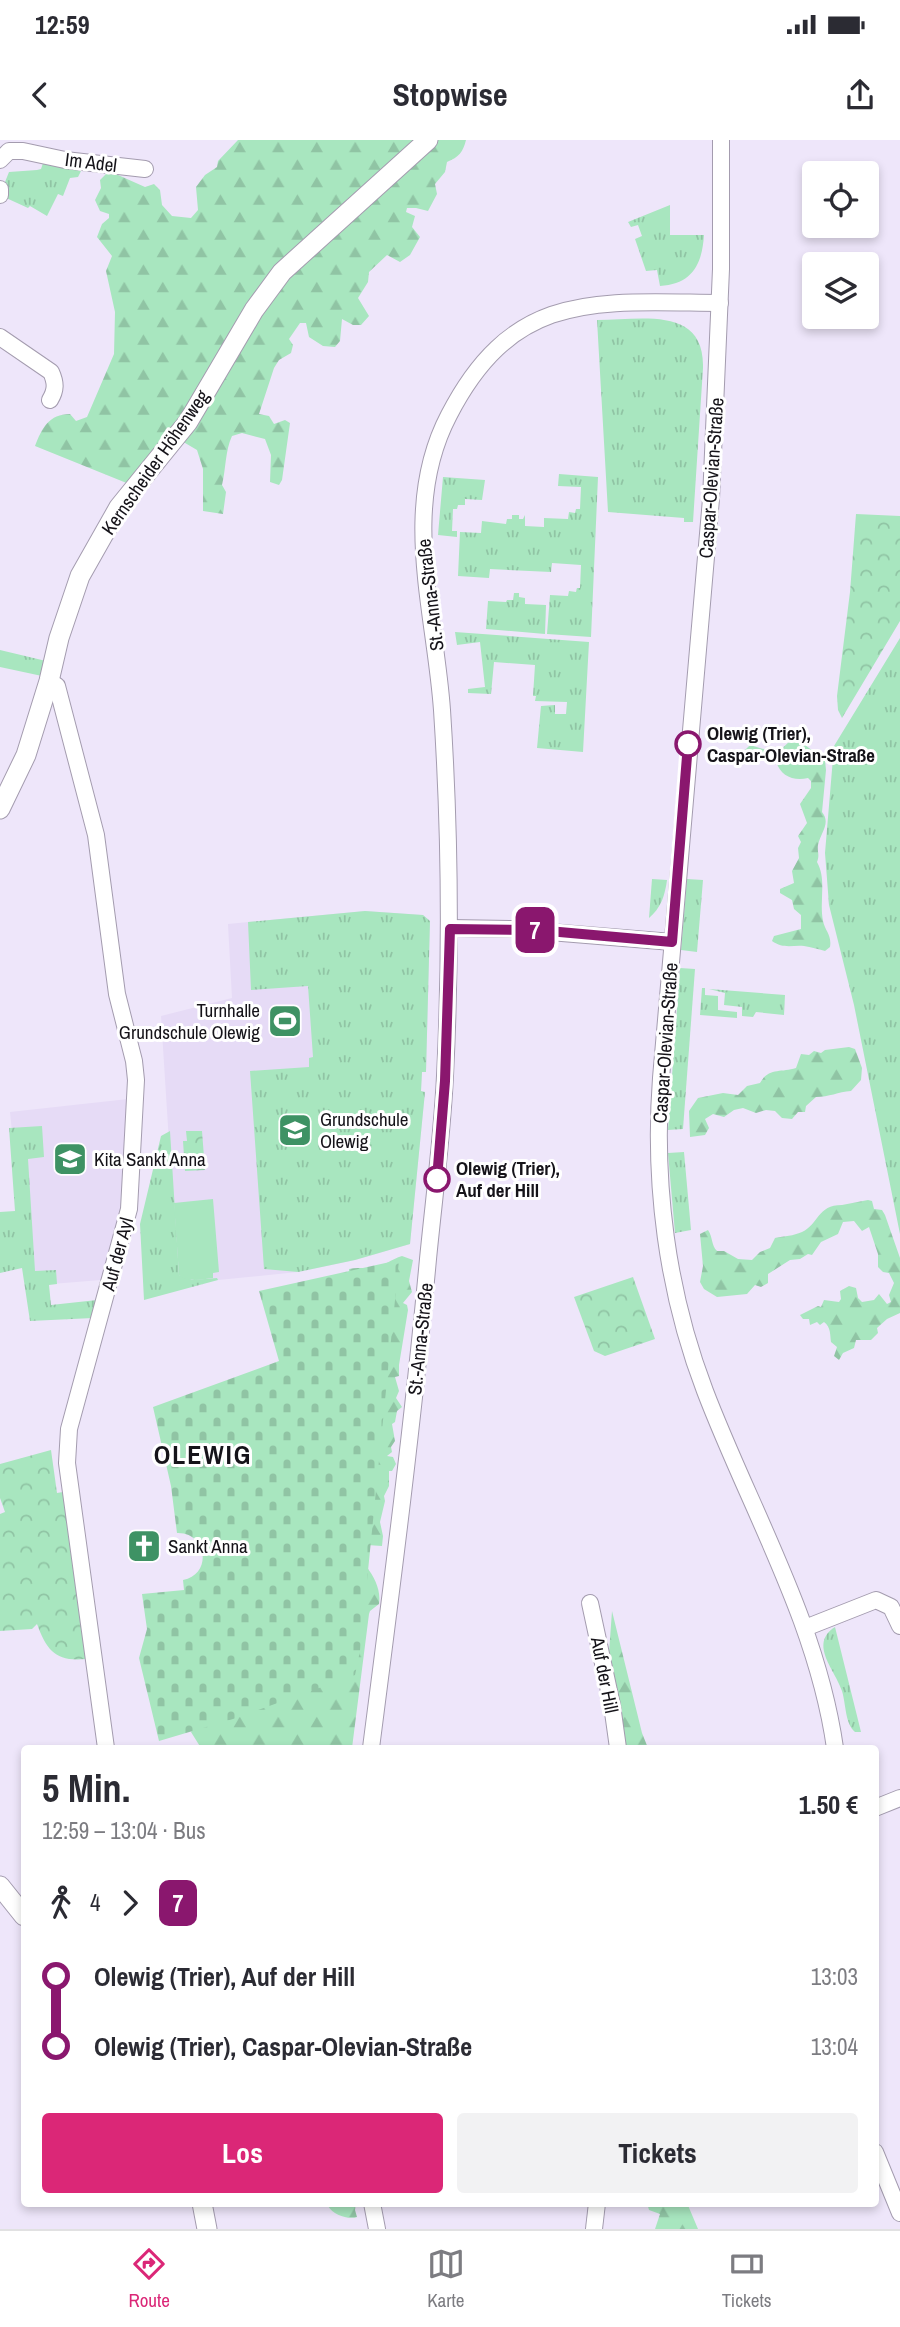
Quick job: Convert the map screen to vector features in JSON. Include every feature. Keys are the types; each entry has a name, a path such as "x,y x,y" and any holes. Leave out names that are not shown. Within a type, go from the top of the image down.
{"street":[{"name":"Kernscheider Höhenweg","path":"0,809 26,755 50,681 69,607 90,556 119,507 188,422 254,310 282,272 428,140"},
{"name":"Caspar-Olevian-Straße","path":"721,140 720,303 711,499 672,942 657,1146 660,1189 672,1275 691,1351 805,1628 825,1694 834,1745"},
{"name":"Im Adel","path":"0,160 9,151 23,151 65,160 145,169"},
{"path":"0,190 0,195"},
{"name":"St.-Anna-Straße","path":"371,1745 418,1363 445,1081 450,929 446,777 440,678 422,542 427,474 440,432 466,385 488,357 508,338 540,318 565,309 591,305 720,303"},
{"path":"0,337 51,372 55,381 50,400"},
{"name":"Auf der Ayl","path":"50,681 57,686 92,817 117,994 134,1061 135,1080 129,1209 67,1445 67,1463 106,1745"},
{"path":"450,929 537,930 672,942"},
{"path":"805,1628 876,1600 888,1603 900,1626"},
{"name":"Auf der Hill","path":"590,1603 612,1705 618,1745"},
{"path":"879,1806 900,1798"},
{"path":"0,1886 21,1912"},
{"path":"879,2162 900,2213"},
{"path":"203,2207 207,2229"},
{"path":"373,2207 377,2229"},
{"path":"594,2229 597,2207"}],"shaded area":[{"name":"Grundschule Olewig","path":"365,911 423,915 430,921 426,1072 422,1072 421,1091 425,1092 410,1244 355,1260 298,1272 178,1284 161,1016 232,998 228,924"},
{"name":"Kita Sankt Anna","path":"128,1099 123,1207 101,1280 27,1286 10,1112"}],"green space":[{"path":"238,140 466,140 462,151 447,162 445,172 435,184 437,194 428,211 407,208 406,212 415,216 412,227 420,237 410,255 400,262 387,255 369,272 368,282 358,298 369,316 361,325 353,325 342,319 340,341 335,347 323,346 309,337 306,323 300,323 289,339 293,345 291,353 279,360 274,368 259,414 269,416 274,424 285,420 290,423 282,480 279,485 270,482 271,455 265,439 242,433 232,436 222,485 226,492 223,514 203,511 203,469 197,450 180,440 129,484 35,446 47,423 57,416 70,414 76,421 87,417 114,354 115,312 106,271 112,256 97,237 102,224 109,218 109,214 100,211 95,200 101,188 100,180 109,171 145,187 154,184 160,190 162,205 172,216 191,218 198,210 196,187 205,175 217,167 218,161"},
{"path":"44,160 81,171 78,177 70,178 63,196 58,194 47,216 30,206 28,208 4,197 9,172 41,169"},
{"path":"670,205 670,235 704,235 703,246 698,264 687,277 660,286 657,270 646,271 635,239 642,236 638,225 631,227 628,222"},
{"path":"597,320 667,320 682,325 693,334 701,348 703,368 693,522 684,522 684,518 608,512"},
{"path":"559,474 598,477 591,637 547,634 550,595 568,596 569,591 576,592 577,588 580,588 581,565 552,563 551,572 490,569 489,578 458,576 460,532 481,533 482,521 506,524 507,519 512,519 512,515 519,515 519,519 523,519 525,515 525,526 544,527 544,518 568,519 569,512 575,513 576,509 580,509 581,487 558,486"},
{"path":"443,477 485,480 482,500 465,499 465,505 458,505 457,509 453,509 452,531 457,531 457,537 438,535"},
{"path":"856,514 900,516 900,621 842,718 838,710 837,696 850,592"},
{"path":"514,593 525,598 525,604 546,605 545,634 486,629 488,601 513,600"},
{"path":"455,632 589,642 583,752 537,748 541,706 555,705 555,714 566,714 567,702 535,701 535,665 494,662 491,694 468,693 468,689 485,687 480,642 457,645"},
{"path":"900,638 900,1234 854,1005 829,905 825,853 834,746"},
{"path":"0,650 46,661 42,676 0,667"},
{"path":"790,741 801,742 825,760 822,812 826,820 818,845 817,862 822,876 823,921 830,943 830,947 825,951 804,946 784,946 772,941 774,936 801,929 801,915 794,909 792,900 780,893 780,889 794,883 792,871 799,858 798,848 801,842 798,836 807,823 800,804 811,788 811,781 808,778 787,776 777,765 776,759 748,757 745,750 750,745 777,753"},
{"path":"652,879 667,880 662,901 649,918"},
{"path":"687,879 703,880 697,952 681,950"},
{"name":"Grundschule Olewig","path":"365,911 423,915 430,921 426,1072 422,1072 421,1091 425,1092 410,1244 355,1260 298,1272 264,1269 250,1071 309,1067 309,1058 313,1057 308,986 251,990 248,922"},
{"path":"680,968 695,969 683,1129 668,1130"},
{"path":"702,988 705,988 705,995 718,996 718,1010 737,1012 737,1018 700,1015"},
{"path":"709,989 785,995 784,1015 756,1012 753,1017 742,1016 742,1007 724,1005 725,993"},
{"path":"849,1047 855,1049 862,1068 861,1080 851,1091 816,1097 806,1106 805,1112 798,1112 792,1119 782,1118 775,1111 756,1113 743,1108 724,1117 713,1114 705,1119 709,1128 705,1135 690,1137 689,1111 698,1098 723,1093 738,1095 747,1086 760,1083 771,1073 796,1068 801,1054 809,1055 814,1051 821,1053"},
{"path":"42,1126 44,1157 28,1159 35,1271 56,1270 57,1284 49,1285 51,1305 97,1300 93,1318 30,1321 22,1268 0,1273 0,1212 15,1211 9,1128"},
{"path":"170,1131 179,1275 193,1280 218,1280 144,1300 140,1224 161,1136"},
{"path":"186,1131 202,1131 205,1170 185,1171 183,1141 187,1141"},
{"path":"684,1152 691,1230 675,1233 668,1153"},
{"path":"213,1199 219,1272 213,1273 213,1278 187,1279 179,1275 174,1203"},
{"path":"872,1201 874,1209 882,1210 885,1215 900,1258 900,1313 877,1328 878,1333 871,1340 856,1340 854,1348 843,1353 839,1360 834,1356 837,1347 831,1342 826,1324 824,1322 820,1325 817,1322 810,1325 809,1319 803,1319 800,1315 821,1307 824,1300 839,1302 840,1291 849,1286 856,1288 858,1298 862,1302 874,1300 879,1294 887,1304 891,1302 889,1295 894,1283 889,1273 878,1267 878,1254 869,1227 862,1231 854,1221 843,1222 838,1234 821,1242 812,1255 790,1260 768,1274 768,1283 761,1287 755,1285 747,1294 717,1297 704,1289 700,1282 703,1266 700,1234 708,1230 717,1251 724,1251 738,1259 752,1260 760,1252 770,1248 775,1238 808,1229 828,1208"},
{"path":"402,1256 413,1260 409,1281 412,1292 403,1303 408,1310 399,1376 395,1377 399,1391 396,1398 402,1407 397,1411 392,1424 395,1441 391,1447 392,1452 387,1456 393,1457 396,1464 392,1471 389,1471 389,1486 384,1496 380,1522 382,1546 367,1545 349,1269 377,1267"},
{"path":"399,1260 360,1651 355,1675 233,1719 159,1741 139,1658 147,1629 142,1594 184,1590 183,1580 199,1570 202,1554 195,1539 187,1534 177,1533 171,1486 153,1407 279,1361 259,1291"},
{"path":"633,1277 655,1339 605,1356 594,1351 574,1297"},
{"path":"51,1450 57,1493 63,1492 86,1659 67,1659 54,1653 37,1624 32,1629 0,1631 0,1514 5,1512 0,1498 0,1464"},
{"path":"366,1566 377,1584 379,1604 369,1614 352,1745 199,1745 191,1732"},
{"path":"612,1611 647,1745 621,1745 609,1653"},
{"path":"835,1627 861,1732 855,1732 849,1724 842,1691 826,1658 824,1641"},
{"path":"329,2207 355,2207 357,2217 341,2216"},
{"path":"648,2207 689,2207 698,2229 655,2229 660,2214 649,2210"}],"bus line":[{"name":"7","path":"437,1179 445,1081 450,929 537,930 672,942 688,744"}],"place":[{"name":"Olewig (Trier), Caspar-Olevian-Straße","path":"688,744"},
{"name":"Turnhalle Grundschule Olewig","path":"285,1021"},
{"name":"Grundschule Olewig","path":"295,1130"},
{"name":"Kita Sankt Anna","path":"70,1159"},
{"name":"Olewig (Trier), Auf der Hill","path":"437,1179"},
{"name":"Sankt Anna","path":"144,1546"}],"district":[{"name":"OLEWIG","path":"203,1454"}]}
